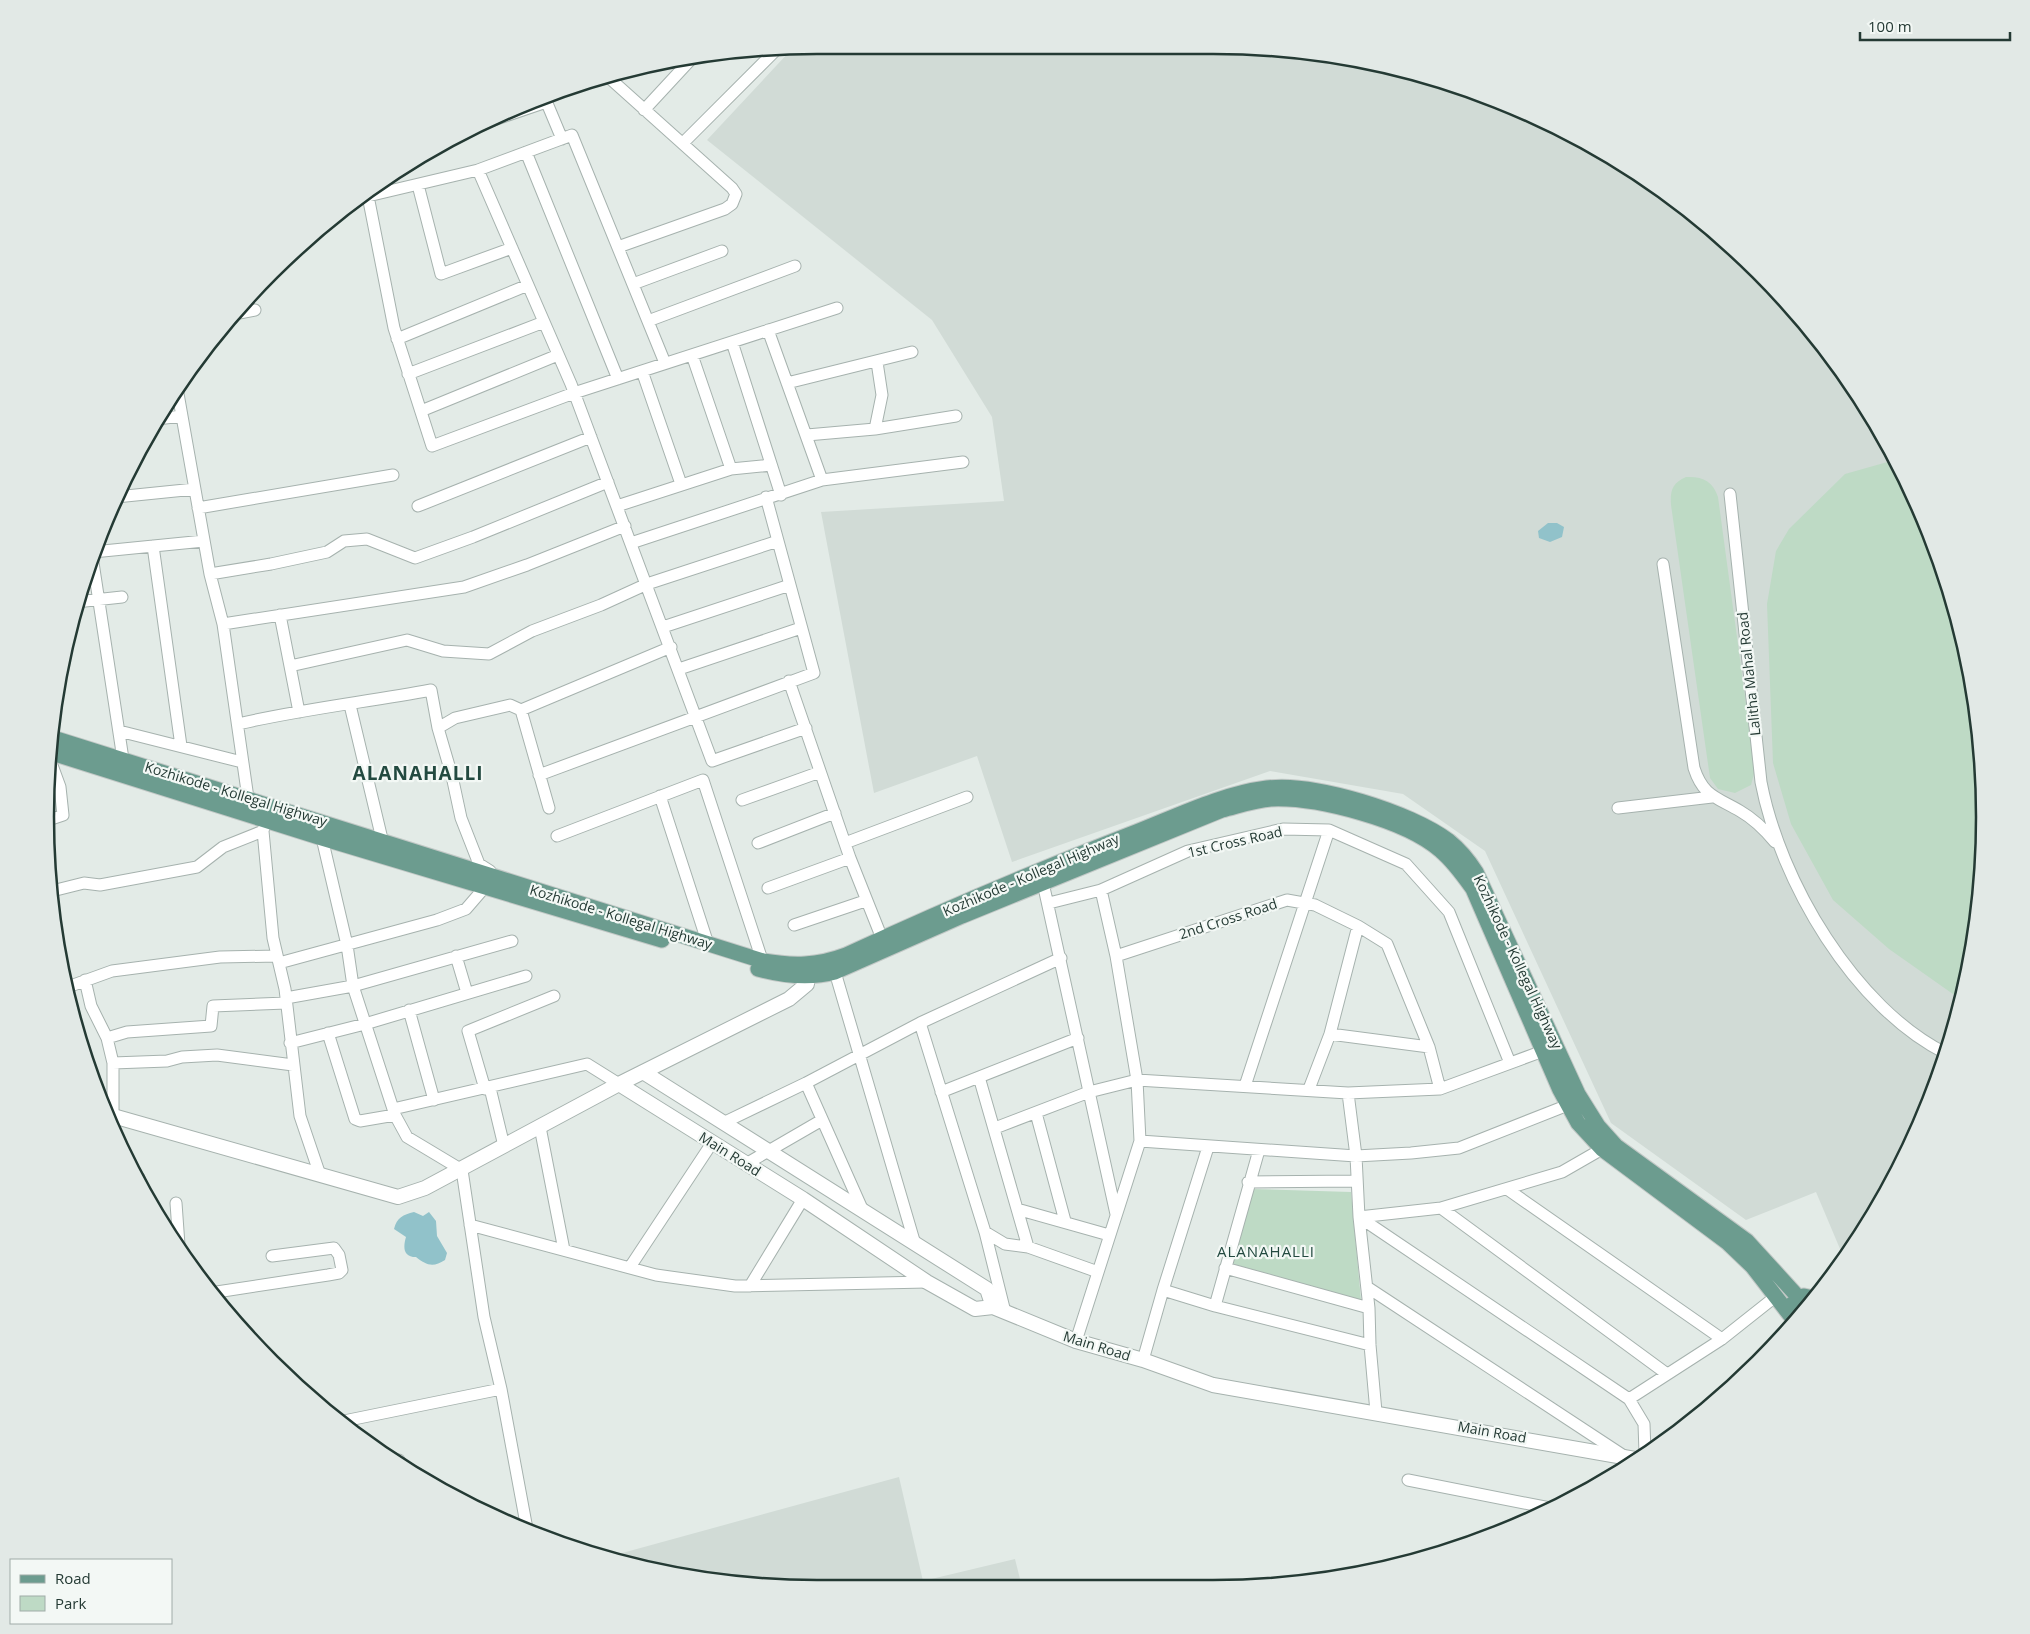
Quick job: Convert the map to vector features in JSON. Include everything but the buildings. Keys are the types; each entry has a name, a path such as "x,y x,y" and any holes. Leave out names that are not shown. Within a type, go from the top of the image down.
{"main road":[{"name":"Kozhikode - Kollegal Highway","path":"58,739 382,839 487,882 793,976 839,958 884,944 1222,810 1269,799 1294,799 1321,803 1399,826 1441,850 1458,867 1473,889 1568,1105 1578,1123 1602,1149 1638,1169 1746,1241 1780,1276 1806,1298"},
{"name":"Kozhikode - Kollegal Highway","path":"56,754 265,826 384,854 708,944 764,966"},
{"name":"Kozhikode - Kollegal Highway","path":"808,971 835,972 884,944 1071,857 1215,801 1268,788 1323,791 1391,812 1429,828 1449,841 1470,862 1480,878 1578,1094 1605,1134 1638,1169 1728,1243 1752,1266 1790,1317"},
{"path":"1780,1276 1804,1290 1811,1292"},
{"path":"1792,1314 1791,1305 1805,1298"}],"street":[{"path":"683,144 771,55"},
{"path":"644,110 686,65"},
{"path":"613,82 732,188 736,194 732,204 618,248"},
{"path":"547,104 562,138"},
{"path":"384,189 418,185 478,170 572,135 665,363"},
{"path":"526,152 618,378"},
{"path":"478,170 574,393 680,669 712,760"},
{"path":"418,185 441,274 512,248"},
{"path":"369,199 397,339 432,446 618,378 838,308"},
{"path":"633,284 722,251"},
{"path":"648,321 795,266"},
{"path":"397,339 528,286"},
{"path":"245,312 255,310"},
{"path":"408,374 544,322"},
{"path":"768,330 822,480"},
{"path":"732,342 781,495"},
{"path":"788,383 824,372 878,362 912,352"},
{"path":"421,411 558,355"},
{"path":"692,355 732,469"},
{"path":"875,428 882,395 878,362"},
{"path":"642,371 681,484"},
{"path":"179,398 210,574 223,624 248,798"},
{"path":"167,418 182,416"},
{"path":"806,435 875,428 956,416"},
{"path":"418,506 591,437"},
{"path":"632,543 822,480 963,462"},
{"path":"617,506 732,469 771,465"},
{"path":"198,508 392,475"},
{"path":"210,574 327,552 344,541 367,539 415,558 473,537 608,482"},
{"path":"125,496 195,489"},
{"name":"Lalitha Mahal Road","path":"1730,494 1761,782 1772,826 1782,852 1821,932 1863,988 1888,1014 1940,1050"},
{"path":"539,775 814,673 766,497"},
{"path":"223,624 464,587 527,565 625,526"},
{"path":"102,551 204,541"},
{"path":"290,666 407,640 443,651 490,654 532,631 601,605 647,584 778,541"},
{"path":"153,546 181,746"},
{"name":"Lalitha Mahal Road","path":"1663,564 1694,768 1698,781 1712,797 1756,823 1782,852"},
{"path":"94,571 123,758"},
{"path":"663,627 790,585"},
{"path":"85,601 122,597"},
{"path":"280,615 299,712"},
{"path":"680,669 801,628"},
{"path":"438,728 455,718 510,705 521,710 671,646"},
{"path":"790,681 865,901 884,944"},
{"path":"73,985 112,971 172,962 220,957 278,960 347,945 437,920 466,909 487,882 490,871 478,864 461,818 452,776 438,728 431,690 238,724"},
{"path":"350,705 382,839"},
{"path":"521,710 549,808"},
{"path":"556,836 702,780 712,760 806,728"},
{"path":"119,731 242,762"},
{"path":"742,800 820,772"},
{"path":"54,818 63,815 60,787 55,773"},
{"path":"702,780 764,966"},
{"path":"660,796 708,944"},
{"path":"845,844 966,797"},
{"path":"1618,808 1712,797"},
{"path":"758,843 834,813"},
{"path":"57,890 84,883 100,885 197,867 223,847 265,826 273,938 286,1000 300,1116 320,1175"},
{"name":"1st Cross Road","path":"1049,904 1101,890 1188,852 1283,829 1329,830 1406,864 1449,912 1510,1063"},
{"path":"1245,1086 1329,830"},
{"path":"322,838 347,945 353,986 394,1112 407,1136 462,1170"},
{"path":"768,888 850,858"},
{"path":"1043,882 1116,1216"},
{"path":"1076,1341 1140,1141 1137,1080 1116,956 1101,890"},
{"name":"2nd Cross Road","path":"1116,956 1287,900 1315,905 1358,926 1387,944 1429,1047 1440,1089"},
{"path":"794,925 865,901"},
{"path":"1308,1089 1330,1034 1358,926"},
{"path":"107,1038 127,1032 211,1026 213,1006 286,1000 353,986 512,941"},
{"path":"456,956 468,993"},
{"path":"723,1123 806,1083 920,1023 1061,958"},
{"path":"116,1118 398,1196 425,1188 462,1170 619,1084 789,999 807,984 808,971"},
{"path":"835,972 861,1054 915,1244"},
{"path":"290,1042 365,1024 526,976"},
{"path":"85,980 91,1006 107,1038 113,1063 111,1105"},
{"path":"504,1146 488,1089 468,1031 554,996"},
{"path":"409,1010 434,1100"},
{"path":"920,1023 986,1232 999,1309"},
{"path":"328,1033 355,1119 360,1121 434,1100 488,1089 587,1064 619,1084"},
{"path":"1330,1034 1429,1047"},
{"path":"941,1092 1078,1038"},
{"path":"995,1128 1089,1092 1137,1080 1308,1089 1348,1093 1440,1089 1544,1051"},
{"path":"113,1063 167,1061 182,1057 217,1055 293,1065"},
{"path":"643,1072 988,1289 999,1309"},
{"path":"979,1077 1028,1247"},
{"path":"806,1083 863,1211"},
{"name":"Main Road","path":"619,1084 803,1200 927,1282 975,1309 999,1309 1076,1341 1143,1360 1213,1385 1629,1457"},
{"path":"1348,1093 1356,1156 1358,1217 1369,1308 1376,1412"},
{"path":"1140,1141 1356,1156 1459,1148 1568,1105"},
{"path":"1036,1113 1066,1221"},
{"path":"746,1164 822,1120"},
{"path":"540,1127 564,1250"},
{"path":"630,1267 712,1143"},
{"path":"1143,1360 1208,1147"},
{"path":"1358,1217 1441,1208 1562,1172 1602,1149"},
{"path":"1214,1306 1248,1182 1259,1150"},
{"path":"462,1170 484,1317 501,1389 524,1522"},
{"path":"1248,1182 1356,1181"},
{"path":"1507,1189 1722,1339"},
{"path":"750,1286 803,1200"},
{"path":"176,1204 178,1235"},
{"path":"1017,1208 1109,1235"},
{"path":"1441,1208 1668,1374"},
{"path":"1358,1217 1629,1399 1644,1424 1646,1446"},
{"path":"470,1225 656,1275 750,1286 927,1282"},
{"path":"986,1232 1005,1244 1028,1247 1098,1272"},
{"path":"219,1292 328,1276 339,1273 342,1270 339,1255 334,1248 272,1256"},
{"path":"1225,1268 1369,1308"},
{"path":"1367,1287 1629,1457"},
{"path":"1163,1290 1214,1306 1370,1345"},
{"path":"1629,1399 1722,1339 1775,1296"},
{"path":"348,1420 501,1389"},
{"path":"1408,1480 1540,1507"}],"shaded area":[{"path":"1213,54 1263,55 1313,60 1362,68 1458,94 1551,132 1637,182 1678,211 1753,277 1819,352 1848,393 1898,479 1936,572 1950,619 1962,668 1970,717 1975,767 1975,867 1970,917 1962,966 1950,1015 1936,1062 1898,1155 1874,1199 1841,1251 1816,1192 1746,1220 1611,1123 1485,851 1403,794 1270,771 1012,862 977,756 874,793 821,512 1004,501 992,417 932,320 707,140 787,55"},
{"path":"899,1477 923,1580 767,1579 717,1574 668,1566 619,1554"},
{"path":"1015,1559 1020,1580 927,1580"}],"green space":[{"path":"1889,462 1918,525 1936,572 1962,668 1970,717 1975,767 1975,867 1970,917 1955,995 1889,949 1833,900 1791,824 1773,763 1767,604 1776,551 1789,529 1845,474"},
{"path":"1686,477 1697,477 1710,483 1718,497 1755,770 1751,785 1735,793 1718,789 1710,778 1671,505 1673,488"},
{"path":"1252,1189 1351,1192 1361,1300 1233,1264"}],"water":[{"path":"1548,523 1557,523 1564,527 1562,537 1550,542 1539,538 1538,531"},
{"path":"414,1212 423,1216 429,1212 436,1221 437,1236 447,1253 445,1260 433,1265 406,1253 404,1244 406,1237 394,1229 401,1217"}],"district":[{"name":"ALANAHALLI","path":"418,773"},
{"name":"ALANAHALLI","path":"1266,1252"}]}
